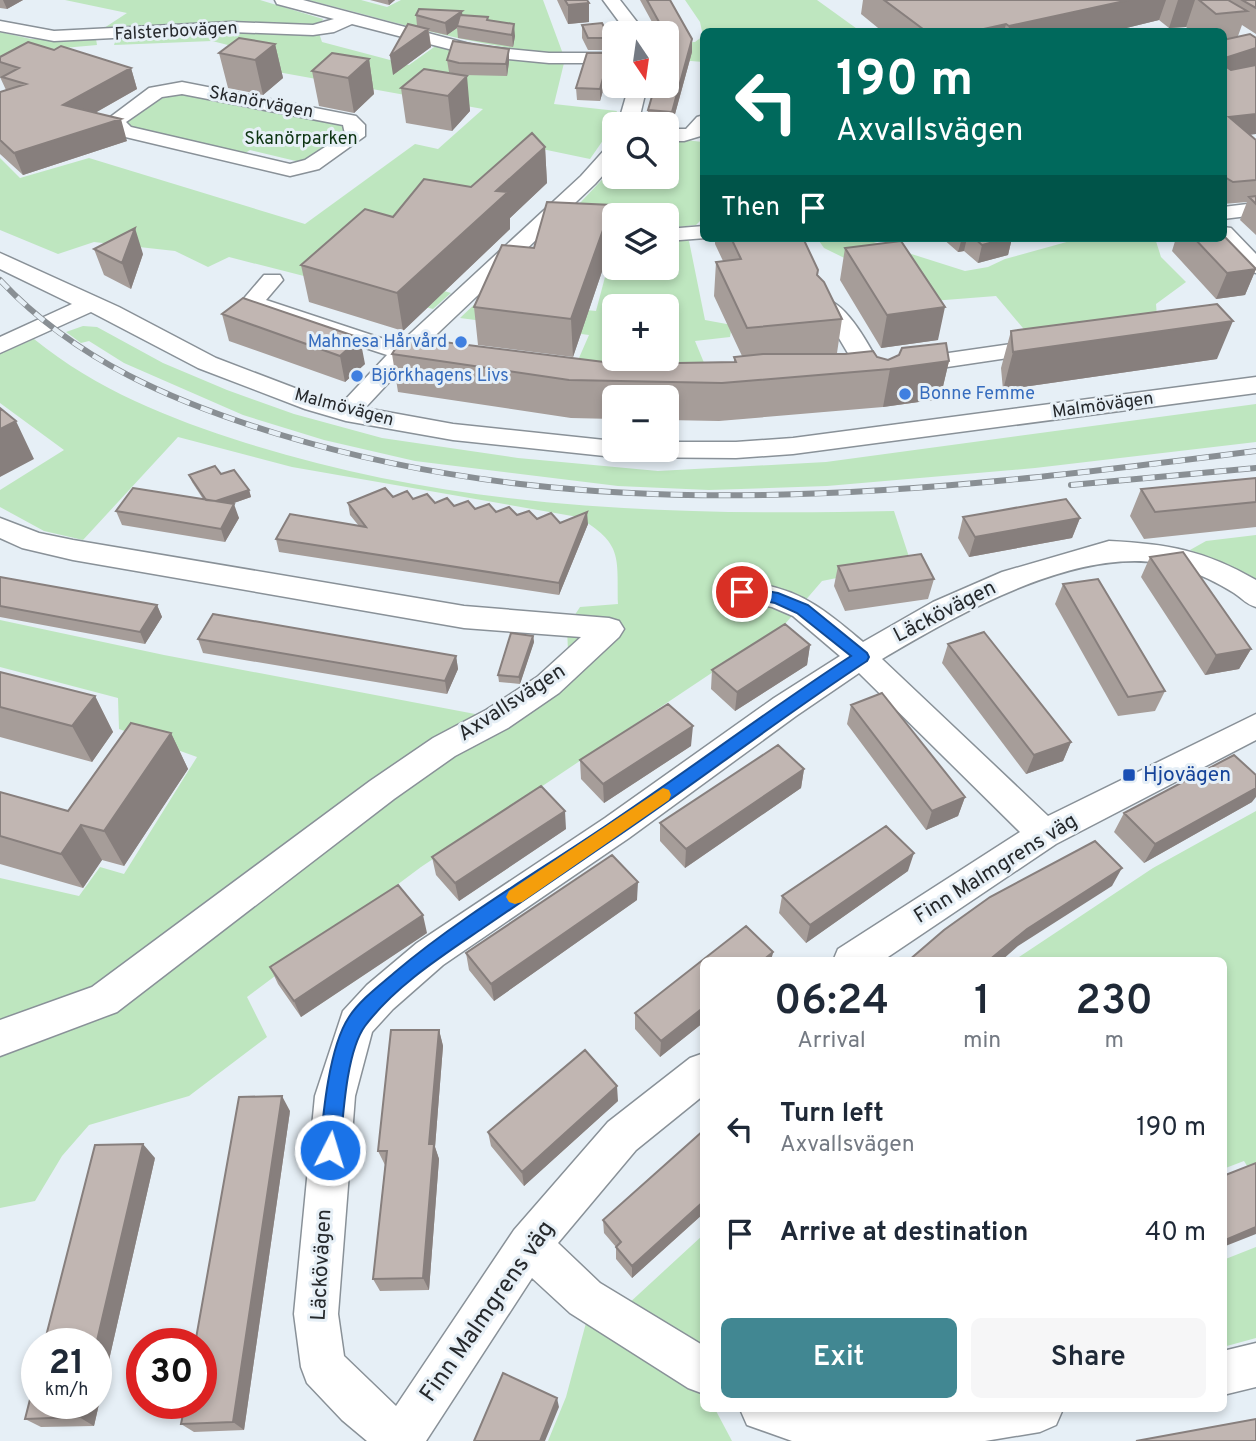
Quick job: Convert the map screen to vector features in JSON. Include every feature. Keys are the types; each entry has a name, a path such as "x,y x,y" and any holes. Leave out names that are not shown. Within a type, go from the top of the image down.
{"street":[{"path":"283,0 447,44 498,54 602,58"},
{"path":"611,0 627,21"},
{"name":"Falsterbovägen","path":"0,26 105,44 207,28 313,30 328,28 350,18"},
{"name":"Skanörvägen","path":"145,82 169,89 182,88 349,120 355,125 355,136 313,165 290,170 124,131 115,121 156,92 169,89"},
{"path":"679,135 691,135 700,128"},
{"path":"346,413 403,353 602,164"},
{"path":"1227,213 1256,209"},
{"path":"536,229 563,231"},
{"path":"679,234 700,232"},
{"path":"1227,237 1256,266"},
{"name":"Malmövägen","path":"0,240 55,264 88,288 92,303"},
{"name":"Malmövägen","path":"0,261 58,290 92,303 207,363 314,404 346,413 453,432 602,448"},
{"path":"272,280 250,303 403,353 442,362"},
{"path":"0,346 92,303"},
{"path":"827,307 839,319 909,433"},
{"path":"846,373 880,388 1059,344 1070,336"},
{"name":"Malmövägen","path":"679,450 736,450 909,433 1256,385"},
{"name":"Axvallsvägen","path":"0,527 32,541 73,551 464,617 609,629 548,685 497,719 444,747 382,790 104,1000 0,1038"},
{"name":"Läckövägen","path":"399,1440 358,1404 323,1367 316,1314 335,1096 356,1023 380,997 430,954 617,828 785,707 862,657 943,610 1010,580 1110,551 1159,553 1187,559 1224,575 1251,590 1256,597"},
{"path":"742,592 778,598 803,609 862,657 1044,834"},
{"name":"Finn Malmgrens väg","path":"857,957 1044,834 1256,726"},
{"name":"Finn Malmgrens väg","path":"399,1440 529,1245 622,1136 700,1074"},
{"path":"529,1245 585,1298 700,1370"},
{"path":"1227,1372 1256,1365"},
{"path":"768,1412 836,1435 923,1430 1023,1412"}],"green space":[{"path":"65,0 260,0 323,19 321,23 307,26 232,22 101,30 127,13"},
{"path":"308,0 361,0 387,7 401,0 543,0 563,54 466,40"},
{"path":"685,0 817,0 856,28 701,28"},
{"path":"228,31 319,33 322,42 409,65 437,45 515,61 564,63 554,104 617,111 602,112 602,142 590,159 542,149 341,262 451,293 433,309 229,257 208,267 175,251 94,242 58,254 0,230 0,158 20,178 89,158 305,224 415,144 438,149 483,109 227,63 236,47 212,41 114,45 116,39"},
{"path":"0,32 31,39 96,39 97,45 41,50 0,70"},
{"path":"700,38 700,62 679,60 679,43 695,42"},
{"name":"Skanörparken","path":"180,94 343,125 351,131 313,160 300,162 250,150 242,155 133,128 127,122 164,97"},
{"path":"679,139 700,142 700,221 696,225 679,227 679,203 602,203 602,225 562,222 602,180 602,189 679,189"},
{"path":"679,241 689,241 705,320 732,325 730,337 695,341 712,382 572,374 589,335 460,318 480,299 596,311 604,280 679,280"},
{"path":"820,242 874,242 965,271 988,267 1005,259 1067,242 1156,242 1161,257 1186,282 1156,304 1157,317 1033,340 996,296 932,301 824,248"},
{"path":"83,326 97,327 163,363 294,414 382,438 518,458 658,471 826,462 1256,404 1256,442 1035,468 827,486 709,490 618,486 415,461 324,440 243,415 124,363 89,341 81,343 66,332"},
{"path":"34,339 108,388 161,413 246,443 326,465 406,483 567,504 729,512 894,511 911,563 822,581 785,624 421,867 247,997 267,1037 189,1096 89,1125 62,1156 35,1201 0,1208 0,878 79,896 100,867 124,874 197,757 119,729 118,698 0,667 0,620 164,655 491,717 568,652 567,627 580,607 618,604 617,562 610,544 603,535 578,517 292,467 178,437 83,540 44,531 0,507 0,490 64,450 0,403 0,354"},
{"path":"1256,535 1256,581 1190,550 1206,541"},
{"path":"1256,811 1256,1180 1244,1161 1227,1167 1227,957 1019,957 1153,868"},
{"path":"700,1238 700,1347 627,1305"},
{"path":"1256,1247 1256,1338 1227,1346 1227,1258"},
{"path":"586,1323 700,1384 700,1412 717,1412 732,1441 548,1441 566,1397"}],"building":[{"path":"565,0 587,0 589,3 568,5"},
{"path":"647,0 670,0 692,39 679,86 679,21 658,21"},
{"path":"884,0 1129,0 1009,26 922,28"},
{"path":"1199,0 1228,0 1247,11 1216,14"},
{"path":"1242,0 1256,0 1256,8"},
{"path":"419,9 462,11 445,23 416,15"},
{"path":"460,15 488,17 487,20 514,24 512,35 457,26"},
{"path":"602,23 602,38 588,38 582,25"},
{"path":"408,24 428,29 390,56"},
{"path":"1250,34 1256,38 1256,48 1228,57 1228,68 1231,70 1256,65 1256,114 1229,117 1256,140 1256,180 1233,182 1227,178 1227,39"},
{"path":"239,38 275,44 255,60 219,53"},
{"path":"453,41 509,49 506,64 459,63 447,60"},
{"path":"28,42 54,50 61,46 131,68 63,105 121,119 14,153 0,140 0,92 26,84 2,77 19,68 0,62 0,57"},
{"path":"332,53 369,59 348,78 312,71"},
{"path":"587,53 602,53 600,89 576,88"},
{"path":"424,69 467,76 448,96 401,88"},
{"path":"652,98 676,98 672,112 648,110"},
{"path":"532,133 545,147 496,191 508,192 397,293 301,265 365,209 393,217 424,179 471,187"},
{"path":"547,202 602,205 602,233 571,319 474,307 502,245 534,248"},
{"path":"135,228 122,263 94,249"},
{"path":"1227,239 1256,269 1227,273 1198,242 1227,242"},
{"path":"733,242 805,242 818,270 817,275 824,282 842,319 747,328 716,262 741,259"},
{"path":"902,242 945,307 887,315 845,248"},
{"path":"243,298 360,338 340,356 222,314"},
{"path":"1217,304 1233,321 1013,352 1011,331"},
{"path":"403,337 602,362 602,371 679,371 679,363 736,362 734,357 763,354 845,354 873,351 877,357 888,360 899,355 902,348 946,343 949,361 890,369 722,383 569,380 392,354"},
{"path":"0,408 16,421 0,429"},
{"path":"215,466 221,474 234,470 249,490 216,501 206,500 189,475"},
{"path":"1256,478 1256,502 1155,512 1141,489"},
{"path":"133,488 234,504 221,529 116,511"},
{"path":"385,488 393,497 407,491 413,499 427,494 435,503 447,498 454,506 468,501 475,509 489,504 496,512 509,507 517,515 529,511 537,519 551,513 560,523 587,512 559,583 276,539 290,514 366,527 348,503"},
{"path":"1066,499 1080,518 975,537 963,517"},
{"path":"1183,552 1251,649 1216,655 1150,557"},
{"path":"921,554 934,579 849,591 838,566"},
{"path":"0,577 157,605 140,632 0,606"},
{"path":"1098,579 1165,691 1128,697 1063,584"},
{"path":"213,614 456,656 445,681 198,639"},
{"path":"785,624 810,645 737,692 712,670"},
{"path":"984,632 1071,742 1034,755 948,644"},
{"path":"511,633 533,636 519,677 498,675"},
{"path":"0,672 95,696 72,726 0,707"},
{"path":"882,693 965,797 932,811 851,705"},
{"path":"668,704 693,726 603,784 580,760"},
{"path":"131,723 171,733 104,831 81,825 61,854 0,836 0,792 68,811"},
{"path":"778,745 804,769 686,849 660,823"},
{"path":"1234,755 1256,775 1256,788 1155,844 1124,813"},
{"path":"541,786 565,811 455,883 432,857"},
{"path":"886,826 914,853 810,925 782,896"},
{"path":"1095,841 1122,868 1027,929 993,957 913,957 944,930 990,897"},
{"path":"612,855 638,882 491,984 466,953"},
{"path":"398,885 423,915 294,1001 270,967"},
{"path":"746,926 773,952 767,957 706,957"},
{"path":"700,962 700,1010 661,1041 635,1013"},
{"path":"391,1030 439,1030 429,1144 434,1144 423,1278 373,1279 387,1151 378,1151"},
{"path":"585,1050 617,1086 522,1172 488,1132"},
{"path":"282,1096 233,1422 181,1424 182,1419 217,1419 217,1328 198,1328 239,1097"},
{"path":"700,1134 700,1205 632,1266 616,1247 621,1242 603,1220"},
{"path":"143,1144 100,1328 48,1328 95,1145"},
{"path":"1256,1163 1256,1227 1227,1239 1227,1174"},
{"path":"503,1373 557,1398 540,1441 474,1441"},
{"path":"1256,1419 1256,1441 1136,1441"}],"railway":[{"path":"0,280 30,309 94,356 164,393 201,408 278,434 399,465 520,484 642,494 765,495 887,490 1010,480 1256,451"},
{"path":"1071,485 1256,468"}],"slow traffic":[{"path":"515,897 663,795"}],"place":[{"name":"Mahnesa Hårvård","path":"461,342"},
{"name":"Björkhagens Livs","path":"357,376"},
{"name":"Bonne Femme","path":"905,394"},
{"name":"Hjovägen","path":"1129,775"}],"route":[{"path":"330,1150 335,1096 346,1050 356,1023 380,997 430,954 617,828 785,707 862,657 803,609 778,598 742,592"}]}
